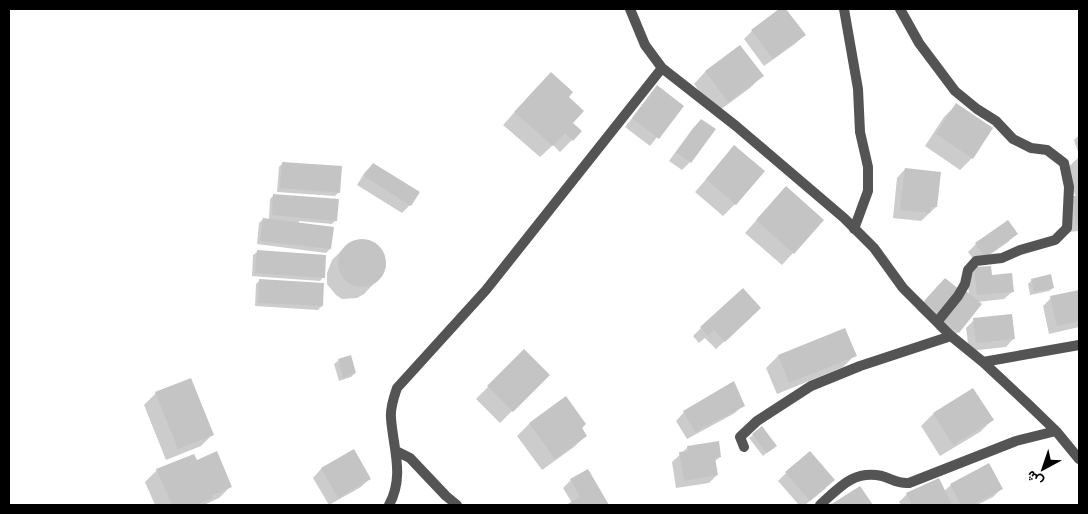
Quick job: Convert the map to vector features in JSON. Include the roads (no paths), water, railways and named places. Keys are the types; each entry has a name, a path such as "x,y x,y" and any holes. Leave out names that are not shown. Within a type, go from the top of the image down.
{"street":[{"path":"630,9 645,45 662,68 736,126 854,229 874,248 903,288 951,336 983,362 1056,431 1079,459"},
{"path":"844,9 858,89 860,132 868,167 868,191 854,229"},
{"path":"900,9 919,43 955,91 977,109 996,121 1013,139 1031,148 1047,150 1064,163 1069,187 1067,228 1055,240 1020,250 1002,258 976,261 968,270 965,284 958,296 937,322"},
{"path":"390,505 397,486 398,474 390,416 397,388 486,290 662,68"},
{"path":"744,446 740,437 746,431 811,386 860,366 951,336"},
{"path":"983,362 1079,345"},
{"path":"820,505 841,486 861,475 868,474 887,477 902,483 909,483 1016,440 1056,431"},
{"path":"396,451 410,458 457,505"}]}
